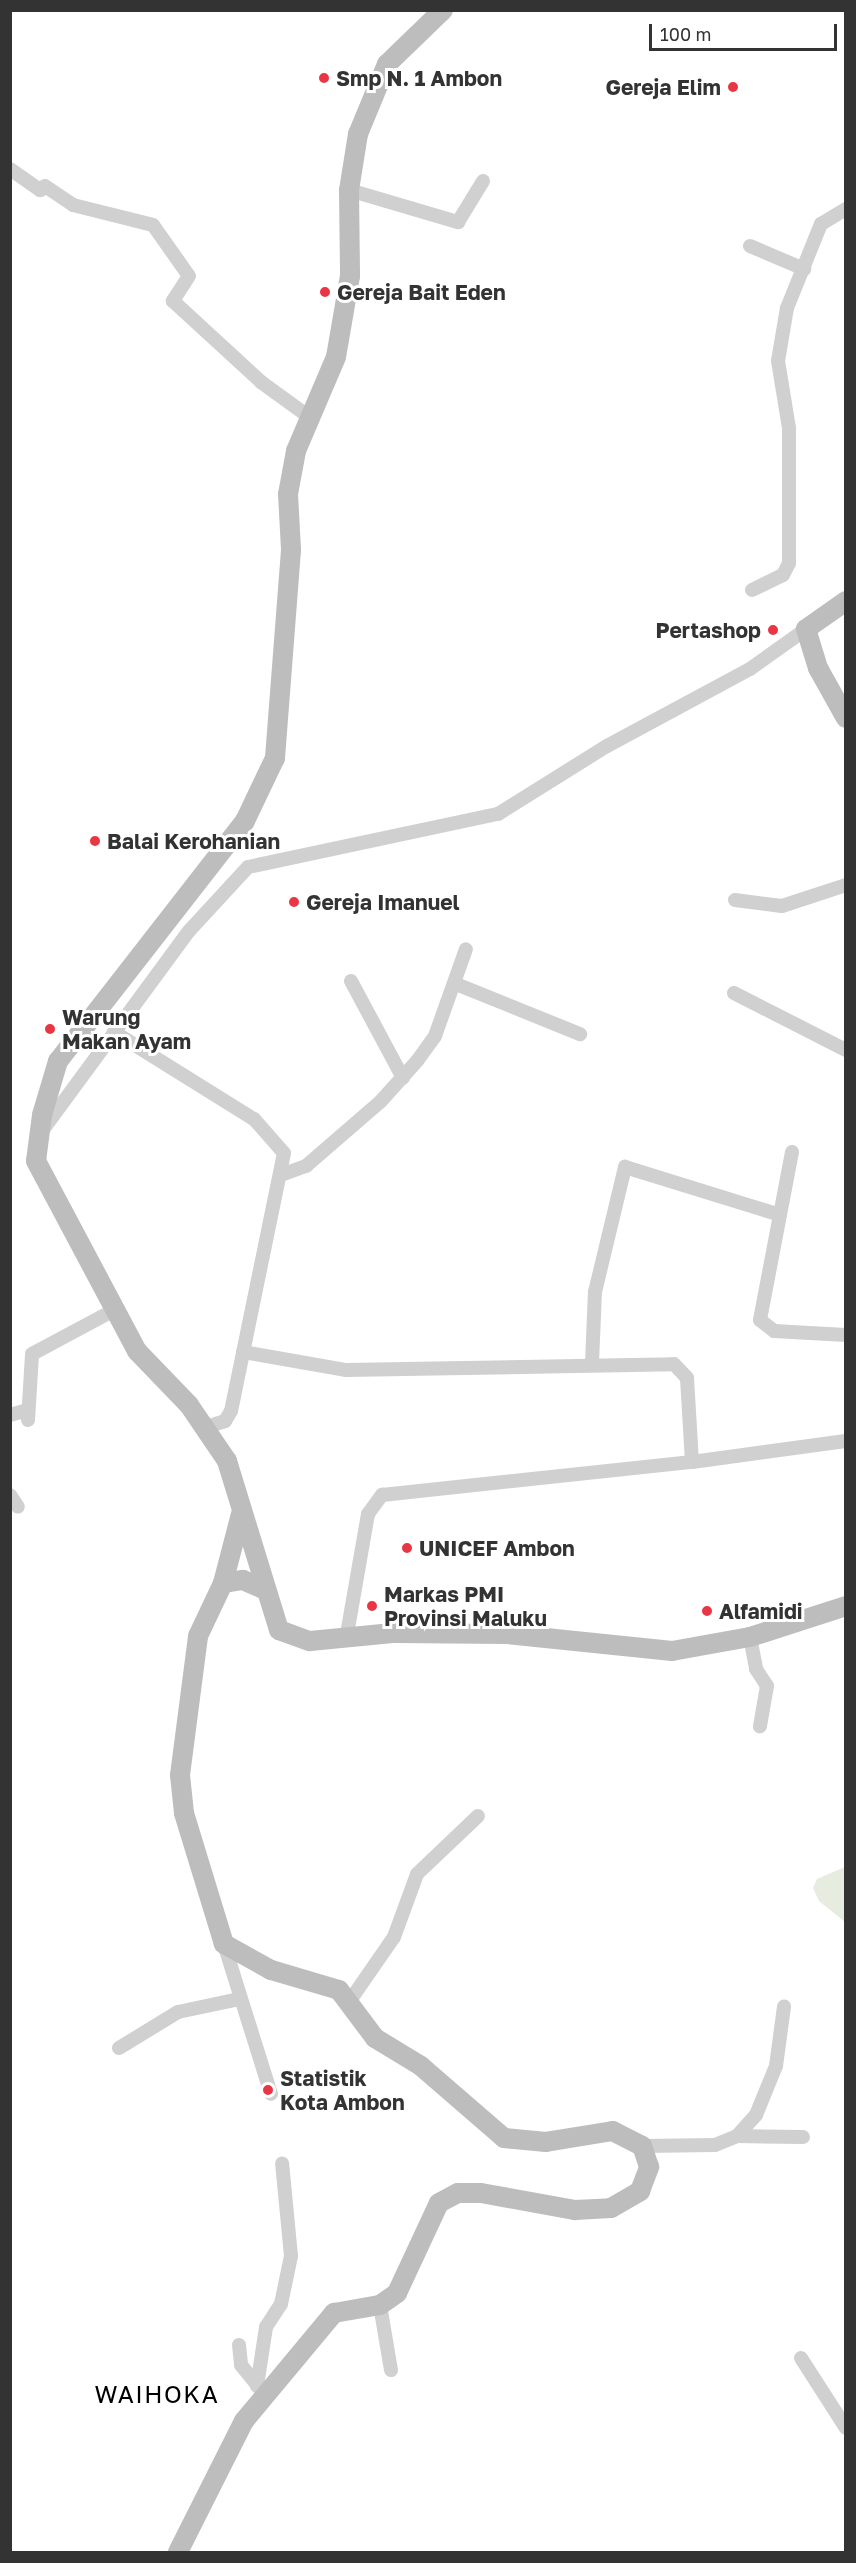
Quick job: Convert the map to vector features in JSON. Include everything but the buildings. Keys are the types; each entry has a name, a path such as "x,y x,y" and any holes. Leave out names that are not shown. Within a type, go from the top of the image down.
{"street":[{"path":"443,10 387,64 357,134 349,190 352,252 345,309 327,388 296,451 289,486 291,550 279,659 280,735 262,793 58,1062 37,1137 36,1161 43,1180 137,1351 206,1427 234,1476 265,1590 279,1630 310,1641 346,1640 393,1632 507,1634 672,1651 750,1637 846,1606"},
{"path":"10,169 40,190 45,186 73,205 153,225 189,276 173,301 261,382 312,419"},
{"path":"349,190 458,222 483,181"},
{"path":"752,590 783,575 789,563 789,428 778,361 793,287 804,269 821,224 846,209"},
{"path":"750,246 804,269"},
{"path":"37,1137 211,902 248,867 498,814 607,746 750,669 846,601"},
{"path":"806,629 818,668 845,715"},
{"path":"735,900 782,906 846,885"},
{"path":"281,1175 301,1170 403,1078 435,1036 456,984 466,949"},
{"path":"351,981 403,1078"},
{"path":"456,984 580,1034"},
{"path":"734,993 846,1050"},
{"path":"114,1032 264,1127 283,1149 281,1175 228,1417 206,1427"},
{"path":"792,1152 760,1311 763,1326 846,1335"},
{"path":"592,1363 594,1292 625,1167 780,1215"},
{"path":"10,1415 28,1415 32,1354 114,1310"},
{"path":"243,1352 346,1370 592,1363 682,1367 692,1462"},
{"path":"346,1640 368,1514 382,1495 692,1462 846,1441"},
{"path":"10,1495 18,1507"},
{"path":"241,1506 223,1583 198,1636 180,1775 184,1814 239,1999 271,2094"},
{"path":"223,1583 243,1580 265,1590"},
{"path":"750,1637 756,1669 767,1686 760,1726"},
{"path":"349,2002 394,1936 417,1874 478,1816"},
{"path":"224,1944 271,1970 333,1986 349,2002 375,2038 421,2066 504,2138 546,2142 606,2130 642,2146 715,2145 737,2136 803,2137"},
{"path":"119,2049 178,2012 239,1999"},
{"path":"737,2136 756,2115 772,2077 784,2007"},
{"path":"178,2553 235,2438 262,2391 334,2313 381,2305 405,2281 433,2211 448,2197 481,2193 574,2210 611,2208 632,2199 646,2181 647,2154 642,2146"},
{"path":"262,2391 266,2327 281,2304 291,2256 282,2163"},
{"path":"381,2305 391,2370"},
{"path":"240,2345 241,2365 262,2391"},
{"path":"801,2358 846,2428"}],"shaded area":[{"path":"846,1867 845,1922 819,1901 813,1888 817,1879"}],"place":[{"name":"Smp N. 1 Ambon","path":"324,78"},
{"name":"Gereja Elim","path":"733,87"},
{"name":"Gereja Bait Eden","path":"325,292"},
{"name":"Pertashop","path":"773,630"},
{"name":"Balai Kerohanian","path":"95,841"},
{"name":"Gereja Imanuel","path":"294,902"},
{"name":"Warung Makan Ayam","path":"50,1029"},
{"name":"UNICEF Ambon","path":"407,1548"},
{"name":"Markas PMI Provinsi Maluku","path":"372,1606"},
{"name":"Alfamidi","path":"707,1611"},
{"name":"Statistik Kota Ambon","path":"268,2090"}],"district":[{"name":"WAIHOKA","path":"157,2394"}]}
